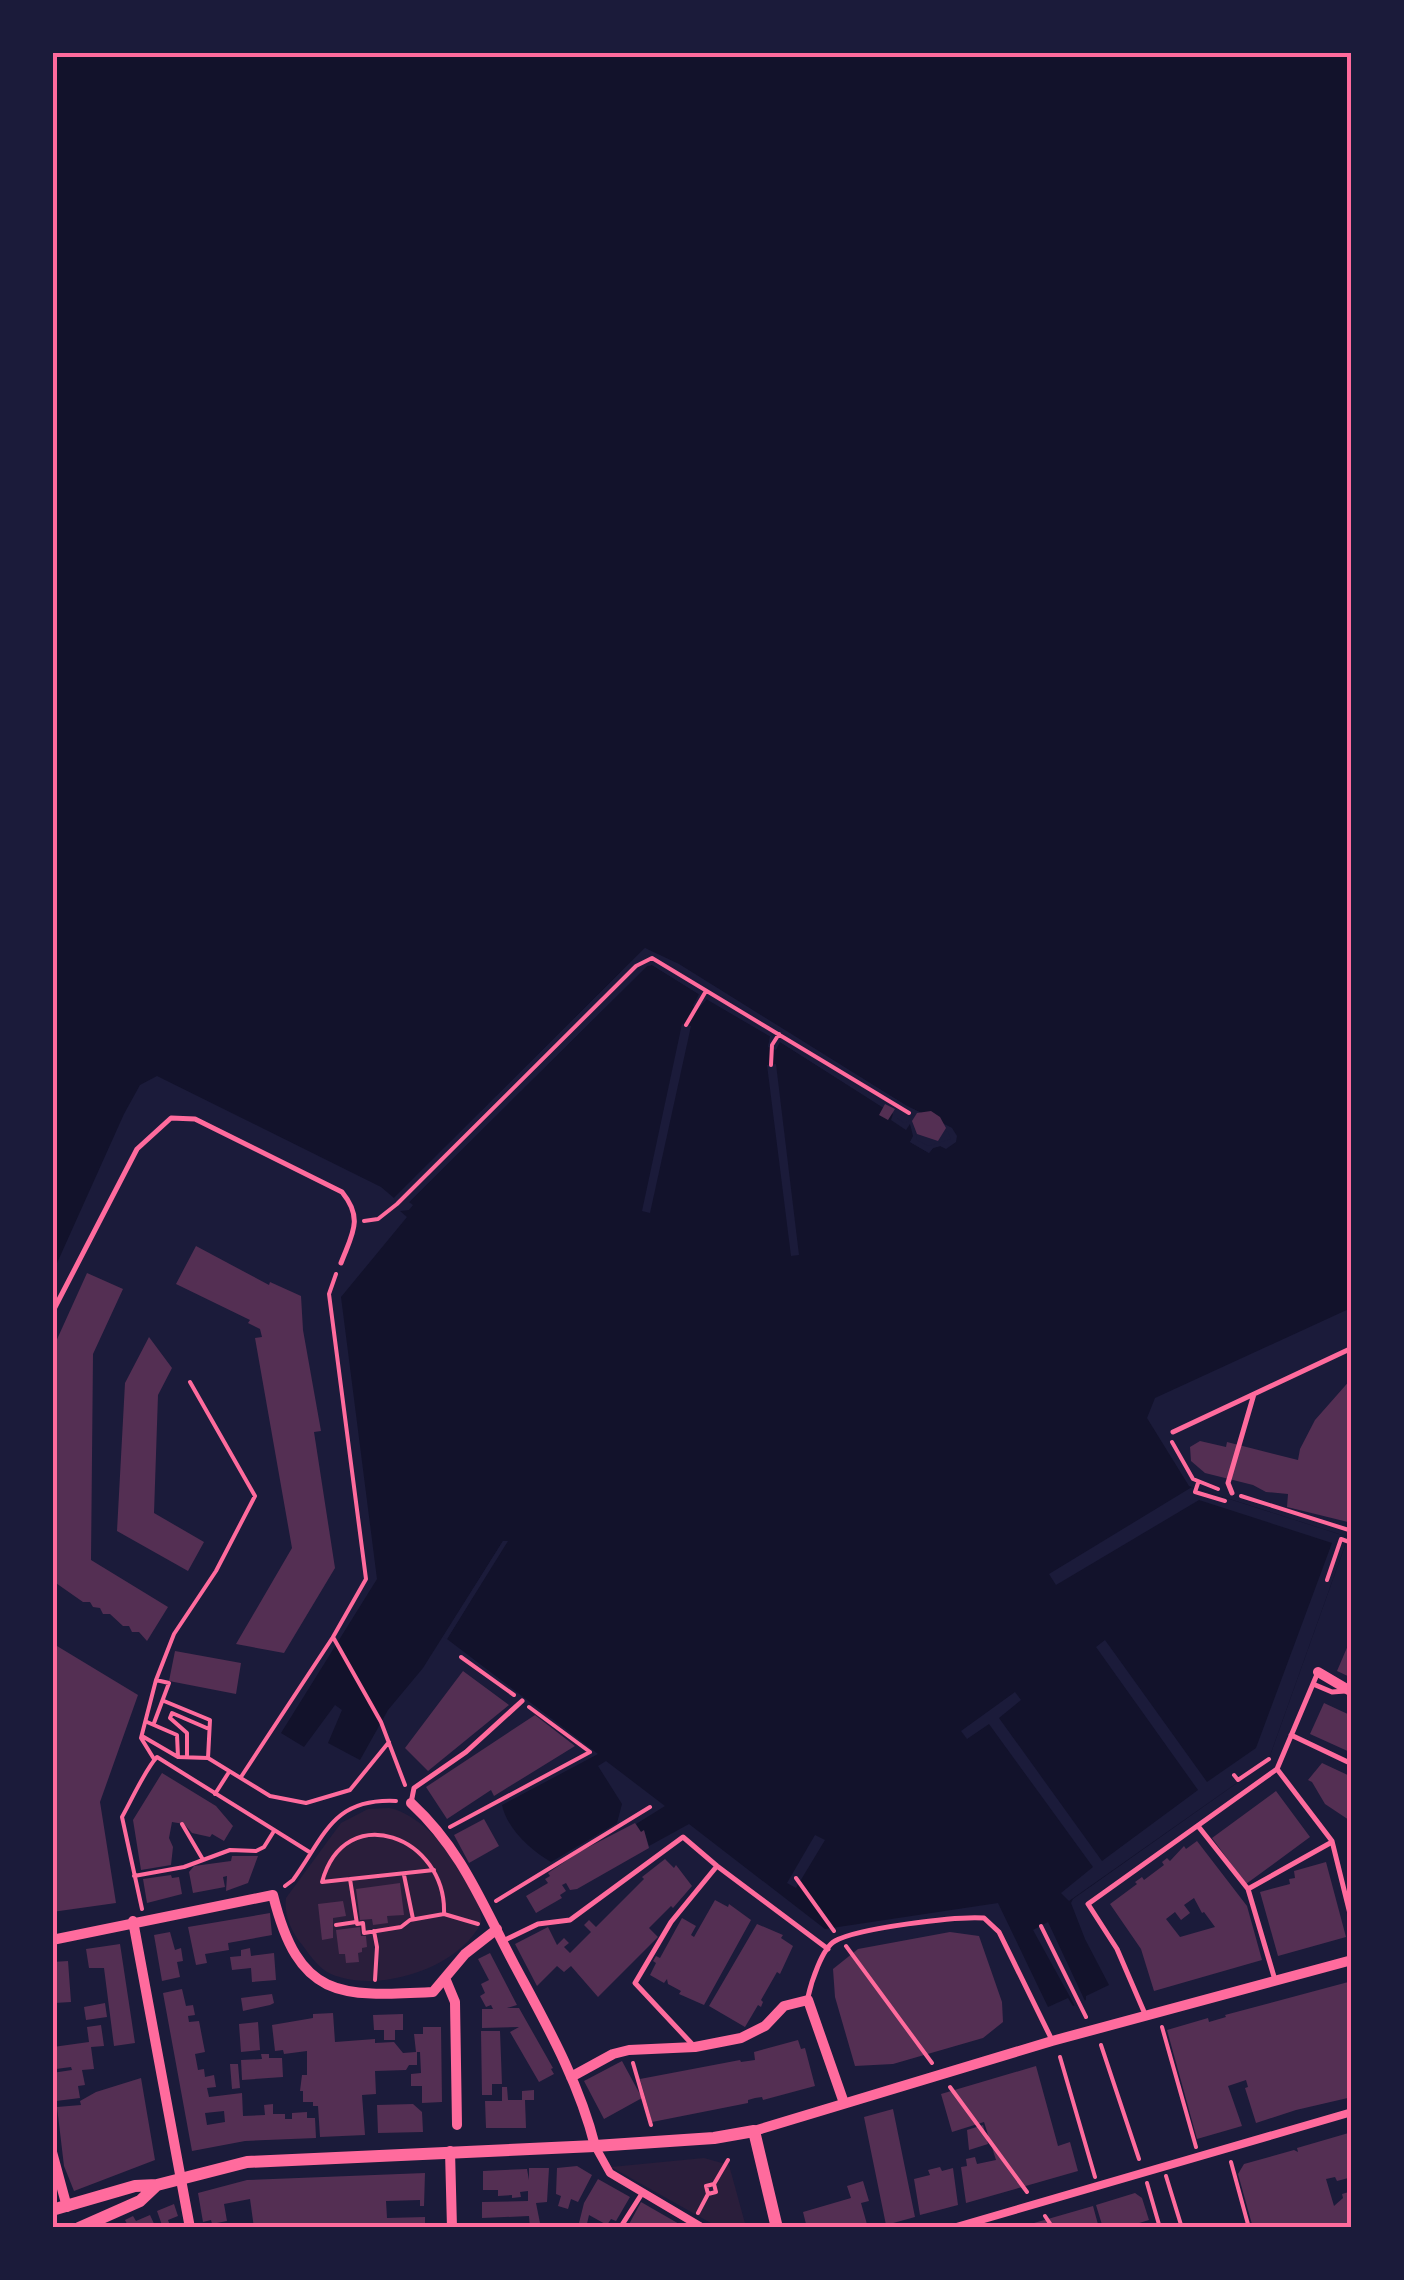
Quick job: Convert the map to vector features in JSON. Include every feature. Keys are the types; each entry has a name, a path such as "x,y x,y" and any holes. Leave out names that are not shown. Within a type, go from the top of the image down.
{"street":[{"path":"1318,1672 1350,1691"},
{"path":"411,1803 441,1832 486,1907 571,2077 586,2110 595,2146 610,2173 703,2228"},
{"path":"52,1940 273,1894 290,1943 306,1968 323,1985 354,1994 433,1992 465,1954 497,1929"},
{"path":"139,1920 178,2177 190,2228"},
{"path":"52,2152 60,2209 135,2186 157,2185 257,2161 714,2138 754,2131 1052,2041 1352,1960"},
{"path":"445,1978 455,2002 457,2126"},
{"path":"571,2077 613,2054 629,2050 695,2046 741,2038 765,2026 784,2006 808,2000 844,2104"},
{"path":"954,2228 1352,2112"},
{"path":"754,2131 777,2228"},
{"path":"450,2151 452,2228"},
{"path":"79,2228 140,2201 157,2185"}],"lane":[{"path":"52,1313 137,1148 171,1118 195,1119 342,1192 354,1206 355,1222 341,1263"},
{"path":"1173,1432 1352,1348"},
{"path":"1232,1494 1228,1483 1254,1394"},
{"path":"1146,2016 1117,1949 1088,1904 1278,1769 1318,1672"},
{"path":"1313,1684 1332,1692 1350,1691"},
{"path":"411,1803 414,1788 466,1752 522,1702"},
{"path":"1292,1736 1352,1764"},
{"path":"1278,1769 1332,1842 1352,1922"},
{"path":"1198,1826 1248,1889 1276,1980"},
{"path":"502,1942 538,1924 570,1920 684,1836 717,1866 828,1948"},
{"path":"1248,1889 1332,1842"},
{"path":"695,2046 635,1983 671,1922 717,1866"},
{"path":"808,2000 828,1948 836,1940 886,1928 984,1918 999,1932 1052,2041"},
{"path":"620,2228 643,2192"}],"path":[{"path":"355,1222 378,1220 644,960 652,958 909,1114"},
{"path":"686,1026 706,990"},
{"path":"772,1064 772,1045 779,1034"},
{"path":"241,1777 366,1579 329,1294 341,1263"},
{"path":"154,1759 142,1736 156,1680 174,1634 216,1571 255,1496 190,1382"},
{"path":"1173,1432 1171,1439 1179,1460 1198,1483 1352,1531"},
{"path":"1198,1483 1196,1492 1239,1506"},
{"path":"1326,1580 1341,1539 1352,1543"},
{"path":"273,1894 293,1880 336,1816 353,1806 382,1800 411,1803 381,1722 333,1636"},
{"path":"441,1832 590,1752 461,1657"},
{"path":"154,1724 168,1683 156,1680"},
{"path":"164,1701 210,1720 208,1758"},
{"path":"187,1757 188,1733 170,1718 172,1713 209,1729"},
{"path":"146,1721 177,1735 178,1757"},
{"path":"142,1736 178,1757 208,1758 270,1796 306,1803 350,1790 389,1742"},
{"path":"154,1759 157,1757 311,1853"},
{"path":"139,1920 122,1817 154,1759"},
{"path":"215,1794 230,1771"},
{"path":"486,1907 650,1807"},
{"path":"182,1824 203,1860"},
{"path":"134,1876 230,1850 256,1851 264,1847 274,1831"},
{"path":"434,1870 322,1882 336,1856 352,1842 371,1834 387,1834 407,1843 434,1870 444,1894 444,1914"},
{"path":"404,1873 413,1919"},
{"path":"796,1878 936,2069"},
{"path":"350,1879 356,1922"},
{"path":"336,1924 362,1923 364,1933 402,1928 413,1919 444,1914 497,1929"},
{"path":"1041,1926 1092,2030"},
{"path":"374,1932 375,1976"},
{"path":"1162,2027 1198,2156"},
{"path":"1101,2045 1141,2164"},
{"path":"629,2050 651,2125"},
{"path":"1060,2057 1097,2186"},
{"path":"948,2084 1030,2196"},
{"path":"1227,2148 1249,2226 1241,2228"},
{"path":"693,2221 708,2194 716,2192 714,2184 728,2160"},
{"path":"1163,2167 1182,2228"},
{"path":"1146,2178 1160,2228"},
{"path":"1042,2212 1053,2228"}],"shaded area":[{"path":"53,53 1351,53 1351,1308 1155,1398 1147,1418 1189,1486 1348,1537 1268,1761 1073,1899 1071,1903 1085,1939 1109,1985 1086,1996 1086,2000 1073,2006 1068,1998 1048,2007 998,1903 825,1929 689,1824 649,1846 644,1831 636,1824 665,1806 606,1761 598,1766 622,1804 617,1823 551,1862 536,1851 514,1830 502,1805 598,1754 447,1639 507,1541 503,1541 423,1668 388,1710 360,1760 328,1743 342,1710 335,1705 304,1747 281,1733 377,1579 341,1297 407,1217 400,1211 647,966 652,965 700,995 693,1005 698,1009 706,999 771,1037 768,1046 780,1042 894,1114 905,1129 910,1123 914,1136 910,1142 929,1153 933,1148 956,1142 952,1128 907,1106 645,948 394,1198 381,1187 157,1076 140,1085 53,1272"},
{"path":"389,1808 420,1823 450,1854 473,1890 481,1923 454,1953 415,1973 371,1981 331,1974 310,1955 290,1926 286,1898 341,1823 368,1809"},
{"path":"704,2158 729,2165 746,2227 718,2227 611,2167"}],"pier":[{"path":"645,948 679,964 907,1106 952,1128 956,1142 946,1149 933,1148 929,1153 910,1142 910,1124 906,1130 891,1120 893,1114 780,1042 776,1050 768,1047 770,1036 707,999 698,1009 693,1006 699,994 652,965 409,1202 413,1205 409,1210 400,1211 398,1206 470,1133 643,963 651,960 775,1034 775,1041 782,1038 897,1110 897,1118 904,1123 913,1119 917,1140 928,1146 951,1139 948,1132 904,1110 676,968 646,954 396,1202 394,1198"},
{"path":"682,1024 691,1026 650,1213 642,1211"},
{"path":"776,1064 799,1255 791,1256 767,1065"},
{"path":"1192,1487 1348,1537 1268,1761 1069,1901 1061,1893 1093,1867 989,1724 967,1739 961,1731 1015,1692 1021,1700 999,1718 1102,1861 1198,1790 1096,1647 1105,1640 1207,1782 1256,1748 1332,1543 1199,1500 1056,1585 1049,1574"},
{"path":"503,1541 508,1541 447,1639 443,1637"},
{"path":"815,1835 825,1840 796,1888 787,1883"},
{"path":"1048,1922 1085,2001 1075,2006 1033,1930"}],"building":[{"path":"885,1104 895,1109 888,1120 879,1115"},
{"path":"931,1111 946,1128 938,1141 917,1134 912,1121 917,1113"},
{"path":"196,1246 269,1285 270,1282 301,1296 303,1330 321,1431 314,1432 335,1568 284,1653 236,1644 292,1548 255,1338 262,1337 260,1329 248,1323 250,1320 176,1284"},
{"path":"87,1273 123,1289 93,1354 91,1560 168,1607 147,1641 139,1632 132,1632 129,1626 123,1626 110,1614 103,1614 100,1608 83,1602 53,1581 54,1346"},
{"path":"149,1337 172,1368 158,1395 154,1513 204,1542 188,1571 117,1531 125,1383"},
{"path":"1352,1378 1352,1523 1287,1507 1288,1494 1266,1492 1205,1473 1191,1461 1190,1447 1200,1441 1226,1447 1227,1442 1298,1460 1315,1420"},
{"path":"1352,1636 1352,1678 1337,1671"},
{"path":"52,1643 138,1695 100,1802 116,1903 52,1912"},
{"path":"175,1651 241,1663 236,1694 169,1681"},
{"path":"463,1671 509,1705 428,1771 405,1748"},
{"path":"1324,1703 1352,1716 1352,1753 1310,1734"},
{"path":"535,1715 575,1746 494,1796 491,1790 447,1819 426,1787"},
{"path":"1322,1763 1352,1777 1352,1822 1325,1804 1308,1780"},
{"path":"162,1773 216,1806 233,1826 224,1841 212,1834 210,1837 192,1833 184,1824 172,1822 171,1865 141,1870 133,1820"},
{"path":"1276,1791 1310,1837 1246,1884 1212,1838"},
{"path":"484,1819 499,1846 469,1863 454,1835"},
{"path":"635,1823 641,1832 644,1830 649,1848 577,1889 562,1885 566,1891 560,1895 562,1898 536,1913 526,1896 548,1883 548,1873"},
{"path":"1197,1841 1247,1906 1262,1960 1154,1991 1141,1949 1110,1904 1135,1882 1164,1865 1162,1862 1167,1858 1170,1861 1184,1846 1186,1849","holes":["1194,1898 1215,1927 1180,1937 1166,1919 1175,1912 1181,1920 1190,1913 1184,1905"]},
{"path":"232,1856 258,1856 248,1883 226,1891 227,1876 223,1877 225,1887 193,1893 189,1872 194,1866 231,1861"},
{"path":"665,1859 674,1868 676,1865 692,1886 649,1928 658,1937 598,1997 571,1966 564,1972 557,1966 537,1986 515,1944 548,1927 557,1945 564,1938 569,1943 564,1947 570,1953 591,1932 584,1925 589,1920 596,1927 642,1877"},
{"path":"1326,1862 1346,1937 1278,1956 1260,1892 1290,1884 1289,1879 1295,1878 1294,1871"},
{"path":"179,1877 182,1894 147,1903 143,1879"},
{"path":"400,1883 404,1915 387,1916 388,1923 373,1925 372,1919 360,1920 356,1889"},
{"path":"715,1900 728,1907 729,1904 751,1920 704,2005 679,1994 681,1991 668,1984 667,1979 664,1983 650,1975 656,1963 653,1961 656,1956 660,1958 682,1918 696,1926 691,1935 694,1937"},
{"path":"343,1901 346,1916 333,1918 333,1938 322,1940 318,1904"},
{"path":"270,1913 272,1935 228,1943 229,1950 205,1954 207,1963 196,1965 188,1927"},
{"path":"757,1924 783,1935 781,1938 793,1946 780,1974 777,1972 761,2000 761,2007 758,2005 745,2027 709,2006"},
{"path":"360,1927 367,1947 358,1953 359,1962 346,1963 345,1954 339,1954 336,1930"},
{"path":"170,1932 175,1950 181,1948 183,1961 177,1962 180,1977 162,1981 154,1935"},
{"path":"950,1932 979,1936 1002,2002 1003,2022 983,2038 893,2064 855,2066 835,1997 833,1969 858,1949"},
{"path":"120,1944 135,2043 114,2046 104,1968 89,1968 86,1949"},
{"path":"250,1948 251,1956 274,1953 276,1980 252,1982 251,1968 232,1970 230,1957 241,1956 241,1950"},
{"path":"490,1953 517,2005 507,2008 519,2008 553,2068 554,2074 539,2082 510,2032 519,2027 482,2028 482,2009 493,2009 491,2005 486,2007 480,1996 485,1993 481,1984 489,1980 478,1959"},
{"path":"68,1961 71,2002 54,2003 52,1962"},
{"path":"1352,1981 1352,2097 1256,2123 1246,2080 1228,2086 1242,2126 1197,2139 1167,2030 1208,2018 1209,2022"},
{"path":"182,1989 186,2006 193,2005 195,2015 188,2016 189,2022 199,2021 205,2052 195,2054 198,2070 204,2069 205,2077 214,2075 216,2087 207,2088 209,2097 242,2093 243,2116 265,2115 264,2105 273,2104 273,2114 285,2114 285,2119 292,2119 292,2113 307,2112 307,2118 315,2118 316,2138 245,2141 192,2151 163,1993","holes":["224,2111 225,2122 207,2125 205,2113"]},
{"path":"272,1994 274,2003 243,2011 241,1998"},
{"path":"105,2003 107,2017 86,2020 84,2007"},
{"path":"333,2013 335,2042 394,2042 403,2053 416,2052 414,2034 423,2034 423,2027 441,2027 442,2102 422,2103 422,2086 411,2086 411,2074 421,2073 417,2052 417,2065 409,2065 406,2070 375,2071 376,2094 362,2095 365,2135 320,2137 318,2106 303,2102 300,2091 302,2075 307,2075 307,2051 275,2051 272,2025"},
{"path":"403,2014 403,2030 395,2030 395,2040 384,2040 384,2030 374,2030 373,2015"},
{"path":"258,2022 260,2050 241,2052 239,2024"},
{"path":"101,2025 104,2046 91,2047 94,2069 82,2070 85,2085 78,2086 80,2098 56,2101 52,2073 72,2070 56,2069 53,2047 89,2042 87,2027"},
{"path":"481,2031 500,2031 502,2084 492,2084 492,2095 482,2095"},
{"path":"798,2040 801,2049 805,2048 815,2086 652,2122 640,2079 755,2060 754,2052"},
{"path":"261,2054 282,2058 283,2077 242,2080 241,2060 262,2059"},
{"path":"622,2061 642,2098 604,2119 584,2081"},
{"path":"230,2064 238,2064 240,2088 232,2089"},
{"path":"1036,2066 1058,2146 1070,2142 1078,2171 966,2203 961,2167 967,2166 966,2159 975,2157 977,2164 996,2160 984,2122 952,2132 941,2094"},
{"path":"141,2078 155,2160 74,2191 64,2166 57,2107 81,2105 80,2101 96,2092"},
{"path":"502,2087 507,2087 508,2100 525,2100 526,2128 486,2128 485,2101 502,2101"},
{"path":"534,2090 534,2100 522,2100 522,2091"},
{"path":"413,2104 422,2112 423,2132 378,2133 377,2105"},
{"path":"893,2109 915,2217 886,2225 864,2117"},
{"path":"983,2125 988,2144 969,2150 967,2130"},
{"path":"1352,2132 1352,2177 1326,2179 1334,2206 1343,2198 1342,2194 1352,2191 1352,2228 1253,2228 1238,2174 1244,2164 1298,2152 1297,2148"},
{"path":"577,2166 592,2175 578,2202 571,2199 568,2209 558,2206 561,2196 556,2194 557,2168"},
{"path":"940,2167 942,2171 953,2168 958,2205 920,2215 914,2179 930,2175 928,2170"},
{"path":"529,2168 549,2168 547,2202 536,2203 541,2228 530,2228 529,2216 482,2218 482,2202 528,2201 528,2191 512,2198 498,2196 498,2190 483,2190 483,2171 527,2169 529,2180"},
{"path":"425,2173 424,2206 420,2206 420,2200 386,2201 387,2218 425,2217 425,2228 254,2228 250,2199 224,2204 227,2221 212,2224 211,2220 203,2222 198,2193 247,2180"},
{"path":"598,2179 630,2197 616,2221 611,2219 607,2225 589,2215 586,2228 578,2227 584,2203"},
{"path":"863,2181 869,2201 861,2203 868,2228 797,2228 806,2224 803,2212 851,2198 847,2186"},
{"path":"1135,2193 1142,2198 1149,2220 1123,2228 1103,2228 1096,2205"},
{"path":"641,2202 674,2221 686,2228 627,2228"},
{"path":"174,2204 178,2216 168,2220 171,2228 163,2228 157,2211"},
{"path":"1093,2206 1099,2228 1035,2228 1034,2223"},
{"path":"150,2215 156,2228 129,2228 125,2220 133,2216 136,2221"}]}
